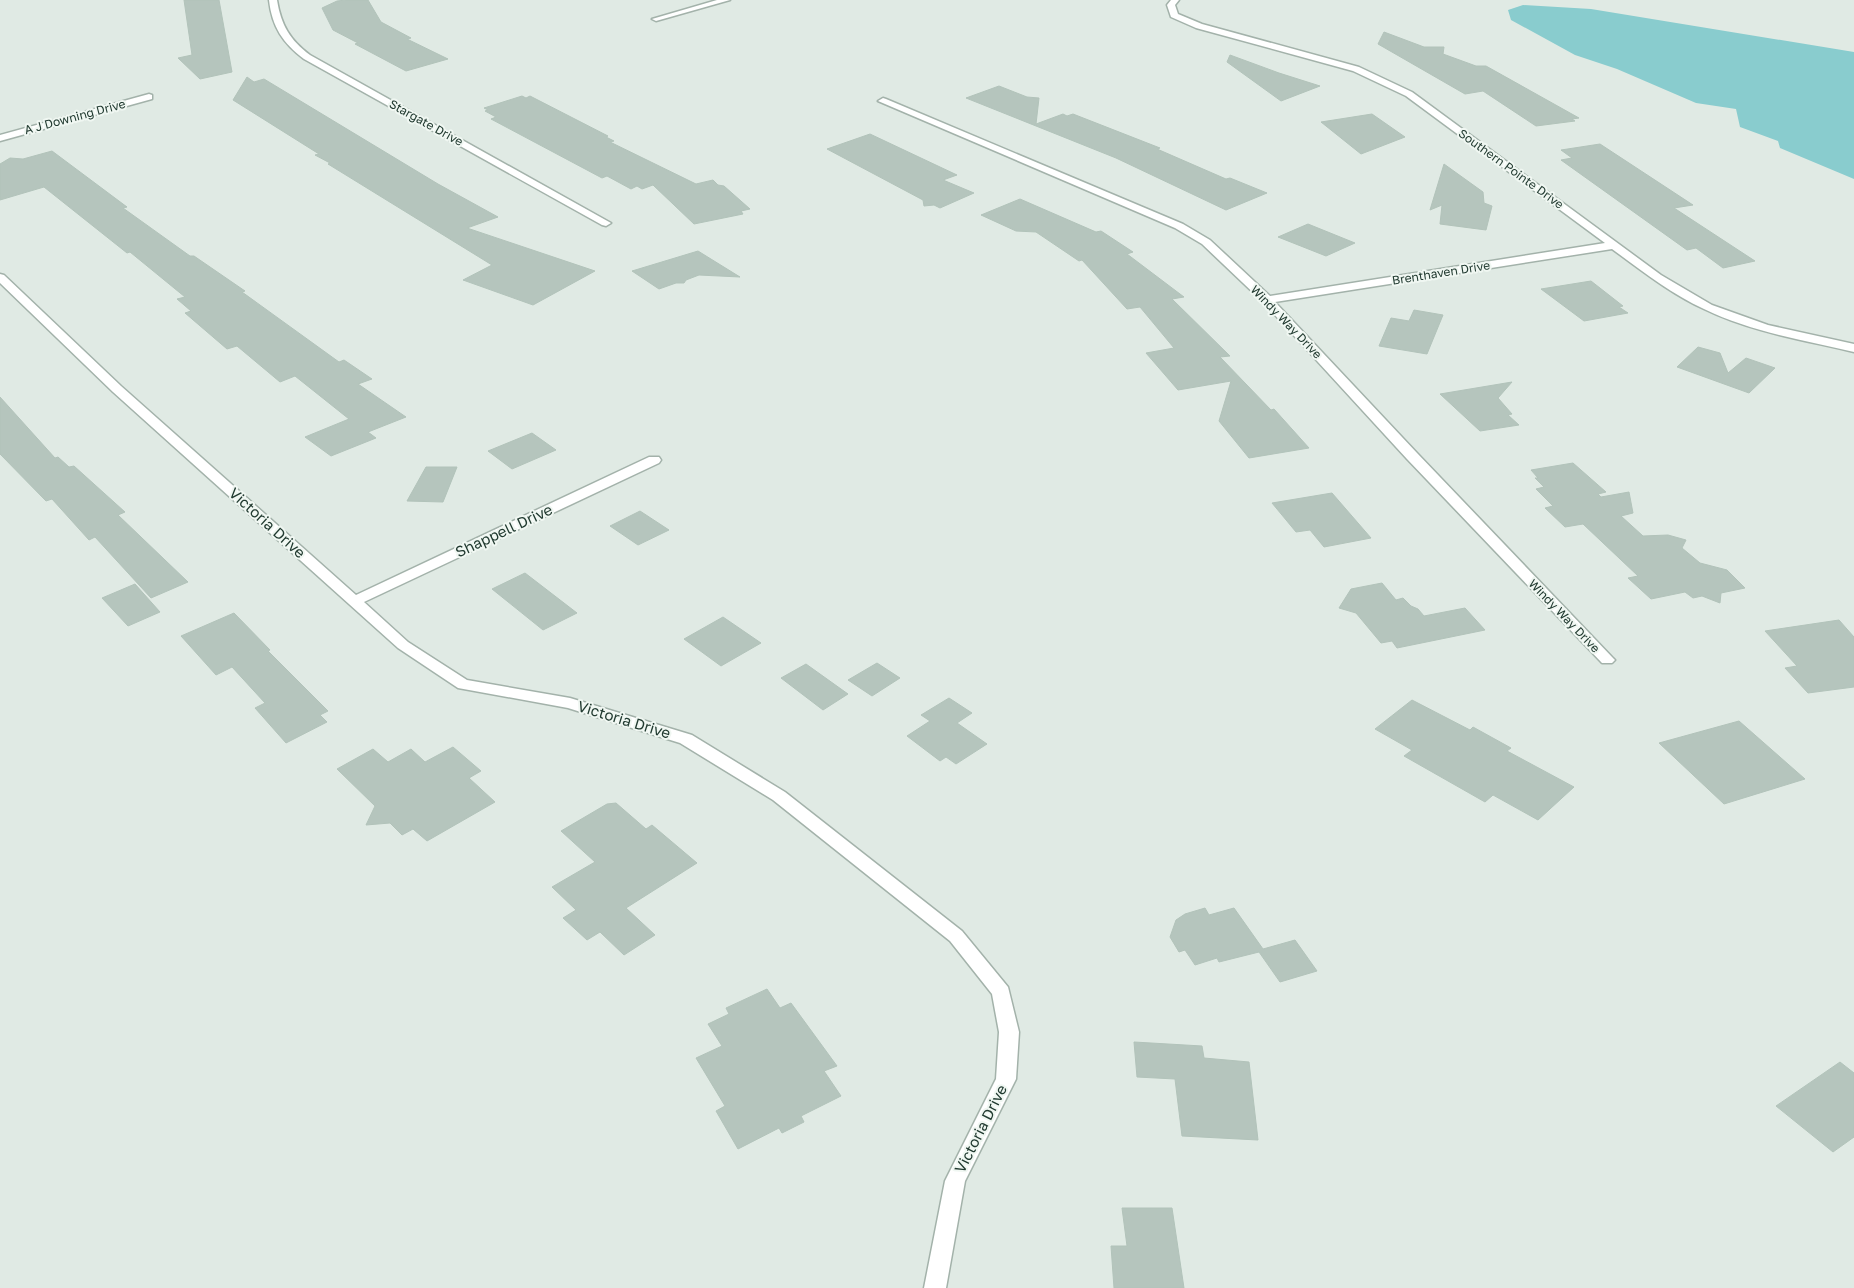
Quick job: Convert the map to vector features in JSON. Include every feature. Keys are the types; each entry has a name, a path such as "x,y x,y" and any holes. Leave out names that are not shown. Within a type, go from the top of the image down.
{"street":[{"name":"Stargate Drive","path":"273,0 276,20 290,45 606,222"},
{"path":"656,19 726,0"},
{"name":"Southern Pointe Drive","path":"1175,0 1171,5 1174,15 1199,26 1356,69 1409,94 1658,277 1708,308 1765,328 1854,348"},
{"name":"A J Downing Drive","path":"0,138 149,97"},
{"name":"Windy Way Drive","path":"883,101 1196,234 1267,300 1606,660"},
{"name":"Brenthaven Drive","path":"1267,300 1615,245"},
{"name":"Victoria Drive","path":"0,278 117,388 403,645 463,684 570,703 686,739 779,796 956,936 1001,992 1009,1032 1006,1079 955,1181 935,1288"},
{"name":"Shappell Drive","path":"354,601 654,460"}],"water":[{"path":"1523,5 1591,9 1854,52 1854,179 1780,148 1778,141 1740,127 1736,109 1696,103 1617,69 1575,55 1511,20 1508,10"}],"building":[{"path":"184,0 219,0 232,72 200,79 178,58 192,55"},
{"path":"368,0 381,22 411,38 407,39 448,59 406,71 355,44 358,43 333,30 322,8 337,1"},
{"path":"1384,32 1424,47 1444,47 1443,54 1476,66 1486,66 1579,118 1572,119 1575,121 1536,126 1483,91 1465,94 1378,44"},
{"path":"1230,55 1320,86 1281,101 1227,62"},
{"path":"247,77 254,82 264,79 438,184 498,217 467,228 595,271 533,305 463,280 492,265 328,164 330,163 315,155 319,154 233,100"},
{"path":"999,86 1027,97 1039,98 1036,124 1063,114 1067,116 1073,114 1160,148 1157,149 1226,179 1230,178 1267,193 1226,210 1116,158 966,98"},
{"path":"522,96 526,98 530,96 608,136 606,137 614,141 610,142 696,184 713,180 718,185 724,186 750,209 741,211 743,214 694,224 653,185 642,189 637,186 631,189 607,176 602,178 491,119 496,117 485,111 488,110 484,108"},
{"path":"1372,114 1405,137 1361,154 1321,122"},
{"path":"870,134 957,175 943,180 974,193 940,208 934,205 924,206 923,200 827,149"},
{"path":"1600,144 1693,205 1674,208 1755,261 1723,268 1696,248 1687,250 1561,160 1572,158 1561,150"},
{"path":"52,151 127,207 123,208 190,256 194,256 245,291 242,292 339,362 344,360 372,379 358,384 406,417 368,432 376,438 331,456 305,437 349,419 295,376 280,382 237,346 227,349 185,313 191,311 177,299 185,297 130,252 127,253 44,187 0,200 0,164 10,158 23,159"},
{"path":"1444,164 1483,192 1484,203 1492,206 1486,230 1440,224 1442,205 1430,210"},
{"path":"1020,199 1096,232 1101,231 1133,252 1127,254 1184,297 1172,299 1230,356 1220,357 1271,410 1274,409 1309,448 1249,458 1219,421 1231,381 1178,390 1146,353 1174,348 1140,307 1127,309 1082,260 1079,261 1036,232 1016,231 981,215"},
{"path":"1308,224 1355,243 1326,256 1278,237"},
{"path":"698,251 740,277 699,275 686,280 684,283 676,283 659,289 632,271"},
{"path":"1591,281 1623,306 1619,307 1628,313 1584,321 1541,289"},
{"path":"1414,310 1443,315 1427,354 1379,346 1391,318 1409,321"},
{"path":"1698,347 1720,353 1728,373 1746,358 1775,368 1749,393 1677,367"},
{"path":"1512,382 1498,398 1512,414 1508,415 1519,425 1480,431 1440,394"},
{"path":"0,397 55,458 58,457 69,467 74,466 125,512 118,515 188,582 151,598 95,537 89,540 52,499 46,501 0,454"},
{"path":"532,433 556,450 512,469 488,451"},
{"path":"1573,463 1606,492 1598,494 1601,497 1629,492 1633,513 1621,516 1643,536 1668,535 1686,540 1682,548 1700,563 1727,570 1745,588 1721,593 1720,603 1702,596 1693,598 1685,592 1651,599 1628,578 1638,576 1583,524 1565,527 1545,508 1553,506 1536,489 1544,487 1535,478 1538,478 1531,470"},
{"path":"426,467 457,467 443,502 407,501"},
{"path":"1332,493 1371,538 1324,547 1310,530 1296,532 1272,503"},
{"path":"640,511 669,530 638,545 610,526"},
{"path":"525,573 577,613 543,630 492,589"},
{"path":"1382,583 1396,600 1403,598 1424,616 1465,608 1485,630 1397,648 1392,641 1381,643 1356,613 1339,608 1351,589"},
{"path":"135,584 160,612 128,626 102,598"},
{"path":"234,613 270,650 268,651 328,711 320,715 327,722 286,743 255,708 265,703 232,667 216,675 181,636"},
{"path":"723,617 761,643 721,666 684,639"},
{"path":"1839,620 1854,637 1854,687 1808,693 1785,668 1797,666 1765,631"},
{"path":"877,663 900,678 872,696 848,680"},
{"path":"806,664 848,694 823,710 781,678"},
{"path":"949,698 972,713 957,723 987,744 956,764 946,757 940,761 907,736 930,721 921,715"},
{"path":"1412,700 1470,730 1473,727 1511,748 1507,751 1574,787 1538,820 1493,795 1485,802 1404,756 1412,750 1375,729"},
{"path":"1739,721 1805,779 1724,804 1659,743"},
{"path":"453,747 481,771 469,778 495,802 427,841 413,829 402,835 390,823 366,825 375,806 337,769 373,749 388,762 411,749 425,762"},
{"path":"616,803 646,829 652,825 697,863 626,908 655,935 624,955 600,932 587,940 563,918 576,910 552,887 595,862 561,831 607,804"},
{"path":"1205,908 1209,915 1234,908 1263,949 1295,940 1317,971 1280,982 1259,952 1219,962 1217,958 1195,965 1185,950 1179,952 1170,937 1176,920 1185,914"},
{"path":"767,989 780,1008 791,1003 837,1066 824,1071 841,1096 801,1116 804,1122 782,1133 779,1128 738,1149 716,1111 725,1106 696,1058 722,1046 708,1024 729,1014 726,1008"},
{"path":"1134,1042 1202,1046 1204,1058 1249,1062 1258,1140 1182,1136 1175,1079 1137,1077"},
{"path":"1840,1062 1854,1073 1854,1137 1833,1152 1776,1106"},
{"path":"1122,1208 1172,1208 1184,1288 1114,1288 1111,1246 1127,1246"}]}
